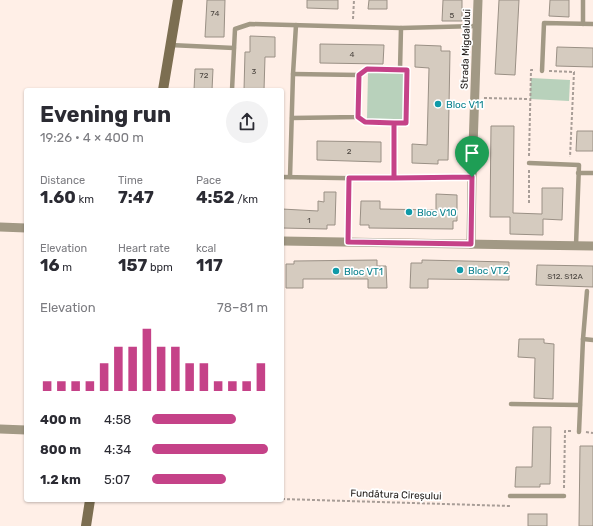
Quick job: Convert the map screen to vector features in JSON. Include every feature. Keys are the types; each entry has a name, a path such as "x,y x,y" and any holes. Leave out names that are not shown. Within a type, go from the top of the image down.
{"street":[{"path":"163,88 178,0"},
{"name":"Strada Migdalului","path":"471,244 478,0"},
{"path":"0,227 24,228"},
{"path":"284,241 593,246"},
{"path":"0,429 24,430"},
{"path":"86,526 90,502"}],"lane":[{"path":"582,24 583,0"},
{"path":"542,71 544,23 593,24"},
{"path":"232,88 235,29 250,24 401,28 477,26"},
{"path":"290,177 296,25"},
{"path":"400,70 401,28"},
{"path":"170,45 234,48"},
{"path":"292,118 358,117 359,75 293,74"},
{"path":"394,123 394,178"},
{"path":"529,163 579,165 576,245"},
{"path":"578,172 593,173"},
{"path":"284,177 472,177"},
{"path":"579,432 583,340 587,291"},
{"path":"583,340 593,340"},
{"path":"511,404 580,405"},
{"path":"510,496 564,496"}],"path":[{"path":"353,27 354,0"},
{"path":"358,117 365,122 406,123 407,70 367,69 359,75"},
{"path":"529,203 530,70 574,72 569,164"},
{"path":"474,98 530,99"},
{"path":"348,242 349,178"},
{"path":"564,496 566,431 579,432"},
{"name":"Fundătura Cireșului","path":"284,499 510,506"}],"green space":[{"path":"368,72 404,72 403,120 367,119"},
{"path":"531,78 570,80 569,101 530,99"}],"building":[{"path":"207,0 225,0 224,37 205,37"},
{"path":"307,0 338,0 338,9 307,8"},
{"path":"369,0 387,0 387,9 368,9"},
{"path":"443,0 462,0 462,21 442,21"},
{"path":"499,0 519,0 515,75 495,74"},
{"path":"550,0 569,0 569,17 549,16"},
{"path":"250,36 275,37 275,57 265,57 264,88 244,88 245,52 250,52"},
{"path":"320,44 384,45 383,64 320,63"},
{"name":"Bloc V11","path":"415,45 441,46 441,51 450,51 448,160 438,160 438,164 412,163 412,144 427,145 429,68 415,67"},
{"path":"557,47 593,48 593,67 556,66"},
{"path":"195,69 213,69 212,88 194,88"},
{"path":"491,126 514,126 513,213 542,214 542,188 563,188 562,220 543,219 543,235 510,234 510,217 490,217"},
{"path":"577,131 593,131 593,151 576,151"},
{"path":"317,141 381,142 381,162 317,160"},
{"path":"324,192 336,192 335,225 327,225 327,229 284,228 284,209 318,211 318,201 324,202"},
{"name":"Bloc V10","path":"436,194 457,195 457,221 453,221 453,229 369,228 369,225 360,225 361,201 380,201 380,209 436,210"},
{"name":"Bloc VT1","path":"377,260 377,266 386,266 387,288 368,288 368,279 303,279 303,288 286,288 286,264 294,264 294,261"},
{"name":"Bloc VT2","path":"422,260 509,262 509,280 428,279 428,288 410,288 411,263 422,263"},
{"path":"537,265 593,266 593,287 536,285"},
{"path":"519,339 544,339 544,343 554,344 553,399 534,398 535,358 518,357"},
{"path":"533,427 551,427 550,484 540,484 540,487 515,487 516,467 532,467"},
{"path":"580,446 593,446 593,526 579,526"},
{"path":"528,514 547,514 547,526 528,526"}],"place":[{"name":"Bloc V11","path":"438,104"},
{"name":"Bloc V10","path":"409,212"},
{"name":"Bloc VT2","path":"460,270"},
{"name":"Bloc VT1","path":"336,271"}],"route":[{"path":"472,177 394,178 394,123 365,122 358,117 359,75 367,69 407,70 406,123 394,123 394,178 349,178 348,242 471,244 472,177"}]}
